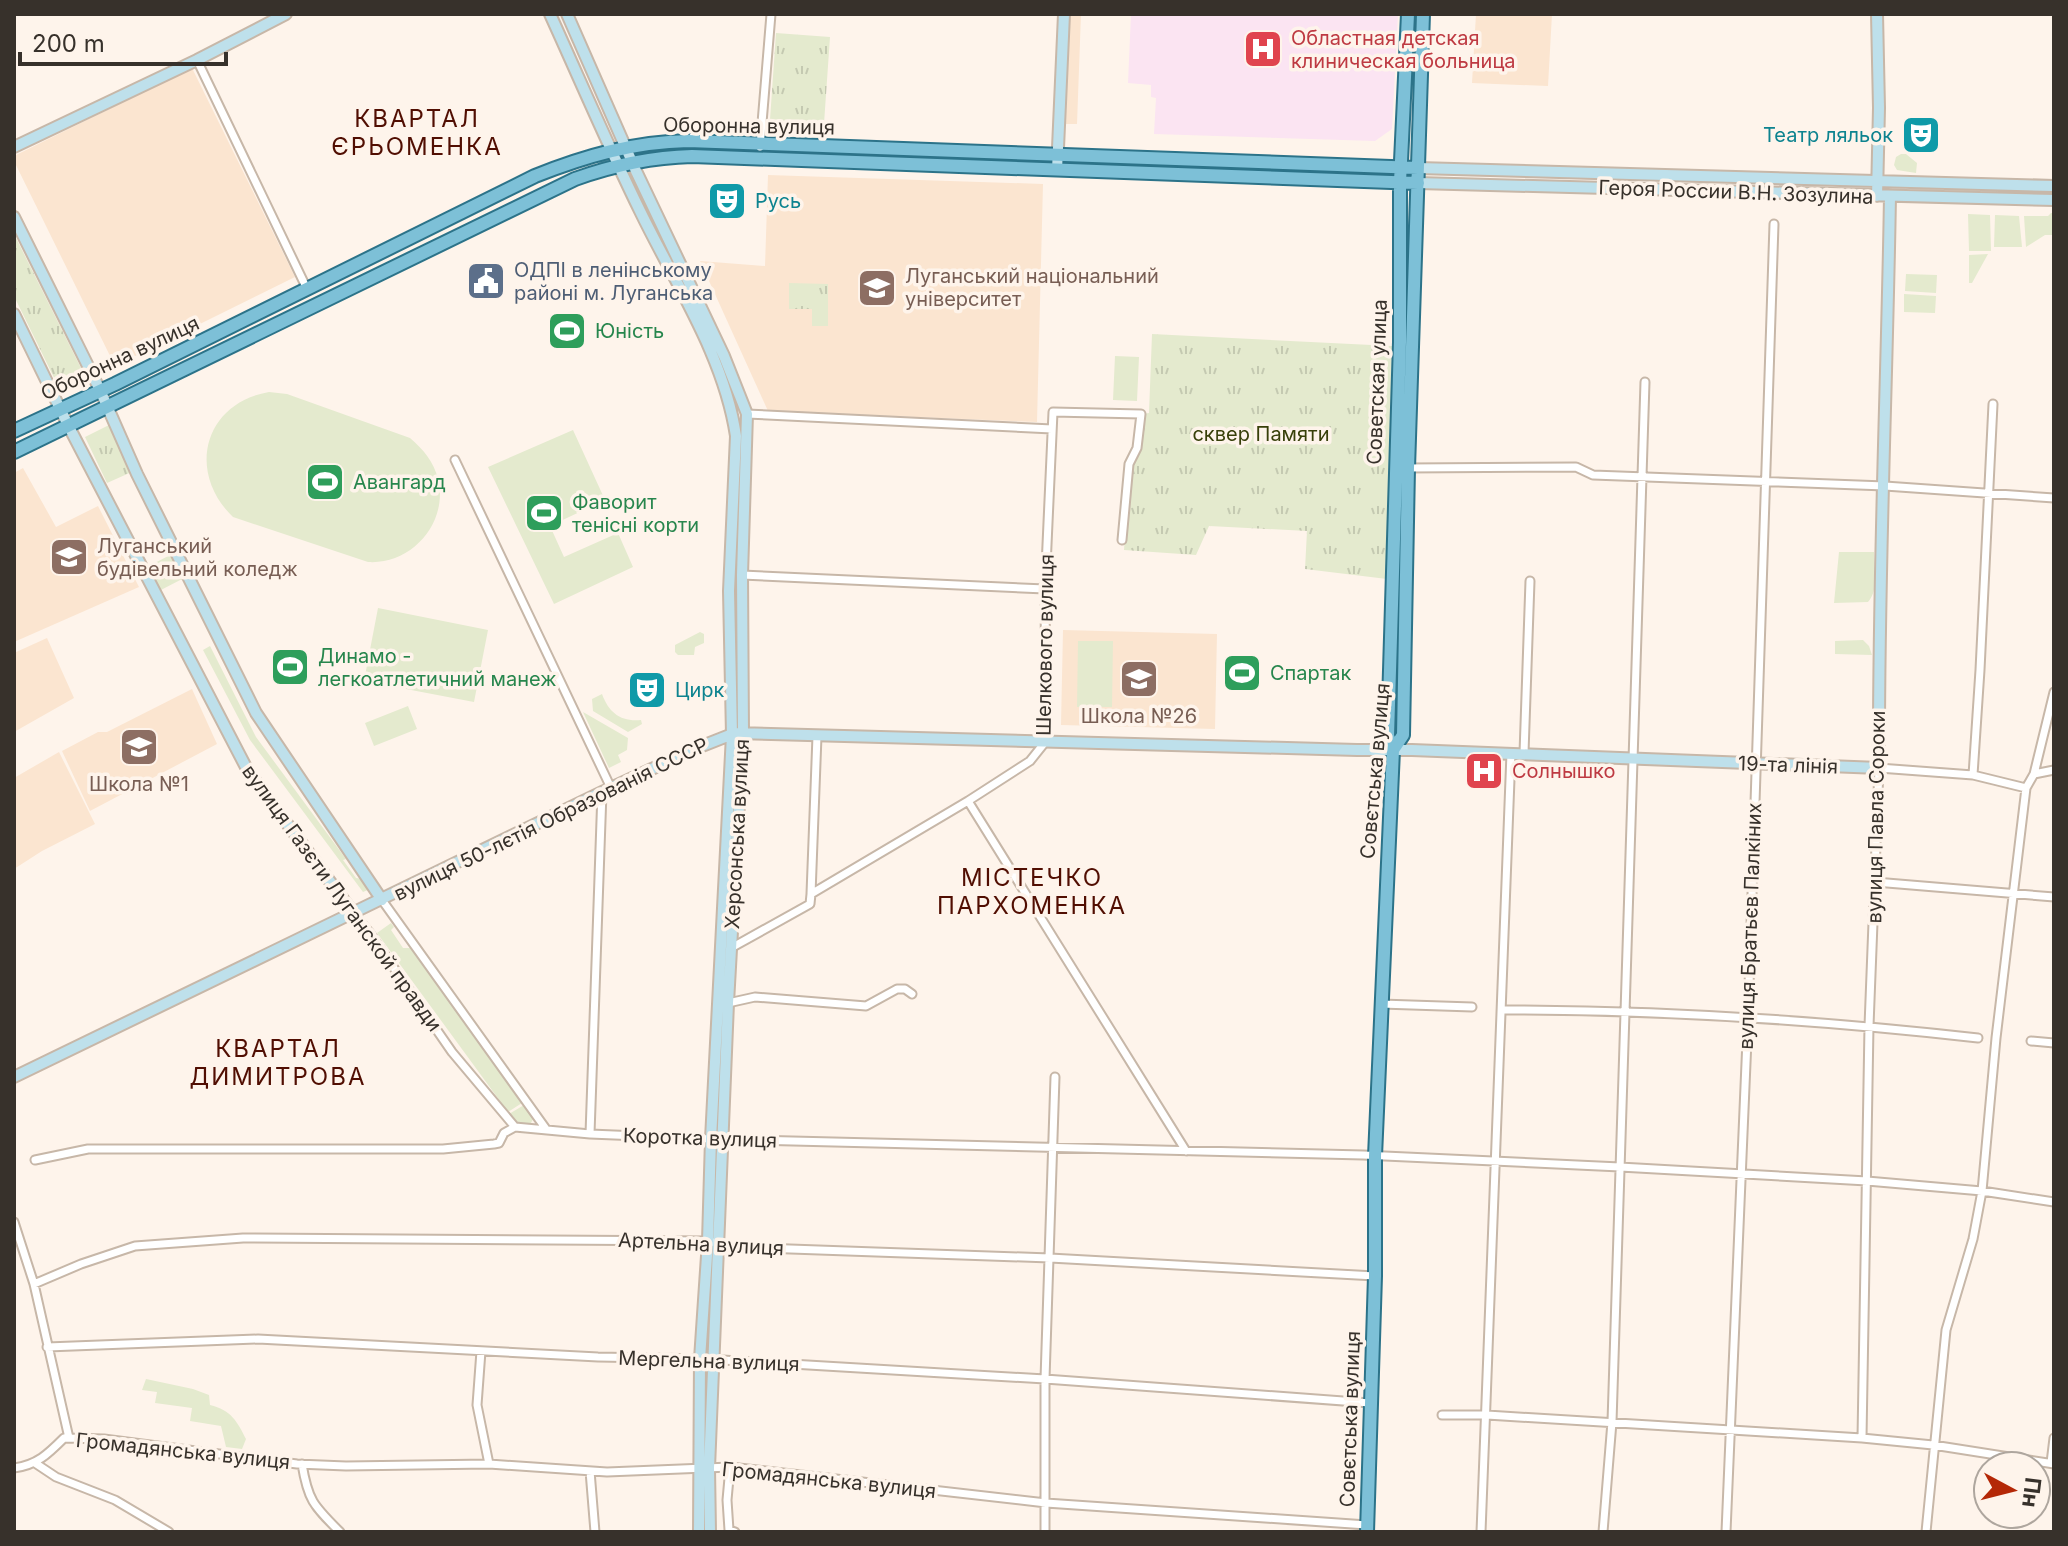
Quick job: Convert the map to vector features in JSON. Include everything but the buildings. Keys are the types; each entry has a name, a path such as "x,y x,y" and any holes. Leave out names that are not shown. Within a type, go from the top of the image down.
{"main road":[{"name":"Советская улица","path":"1393,750 1388,736 1401,468 1400,182 1408,14"},
{"path":"1401,468 1418,183 1423,14"},
{"name":"Оборонна вулиця","path":"14,431 535,176 612,150 688,141 1418,168"},
{"name":"Оборонна вулиця","path":"14,452 575,179 632,161 663,157 760,158 1418,183"},
{"name":"Совєтська вулиця","path":"1367,1528 1375,1276 1375,1156 1393,750"}],"street":[{"path":"14,147 197,60 284,14"},
{"name":"Херсонська вулиця","path":"550,14 612,150 714,358 732,412 736,436 729,591 737,734 711,1139 714,1360 699,1532"},
{"name":"Херсонська вулиця","path":"567,14 705,314 747,414 723,1139 700,1359 710,1532"},
{"path":"760,158 771,14"},
{"path":"1057,170 1064,14"},
{"path":"1877,14 1877,196"},
{"path":"197,60 307,290"},
{"path":"688,141 701,129 762,125"},
{"name":"Героя России В.Н. Зозулина","path":"1418,168 2054,186"},
{"name":"Героя России В.Н. Зозулина","path":"1418,183 2054,200"},
{"name":"вулиця Павла Сороки","path":"1862,1438 1890,196"},
{"name":"вулиця Газєти Луганской правди","path":"14,217 256,713 382,900 546,1129"},
{"name":"вулиця Братьєв Палкіних","path":"1726,1532 1748,1016 1774,224"},
{"name":"вулиця Газєти Луганской правди","path":"14,314 68,425 248,771 369,932 452,1052 515,1127"},
{"path":"1603,1532 1612,1422 1645,382"},
{"path":"1973,775 1993,404"},
{"name":"Шелкового вулиця","path":"731,948 810,904 811,894 1030,761 1046,741 1045,589 1053,412 1141,414 1137,448 1129,464 1122,540"},
{"path":"747,414 1052,429"},
{"path":"455,460 606,790 590,1134"},
{"path":"1401,468 1576,467 1593,475 1765,480 2054,498"},
{"path":"742,575 1045,589"},
{"path":"1524,753 1530,581"},
{"path":"1926,1532 1946,1330 1973,1239 1982,1191 1996,1038 2026,788 2034,774 2054,692"},
{"name":"вулиця 50-лєтія Образованія СССР","path":"14,1077 606,790 737,734 1511,753"},
{"path":"811,894 817,736"},
{"path":"1481,1532 1511,753"},
{"name":"19-та лінія","path":"1511,753 1879,768 1973,775 2026,788"},
{"path":"2034,774 2054,770"},
{"path":"968,801 1186,1151"},
{"path":"1875,882 2054,897"},
{"path":"728,1003 755,997 866,1006 897,989 912,994"},
{"path":"1381,1004 1472,1007"},
{"path":"1502,1010 1625,1010 1748,1016 1978,1038"},
{"path":"2031,1041 2054,1043"},
{"path":"1045,1532 1045,1379 1055,1077"},
{"path":"35,1160 88,1149 443,1149 494,1144 515,1127"},
{"name":"Коротка вулиця","path":"515,1127 590,1134 711,1139 1375,1156 1620,1167 1867,1181 1982,1191 2054,1202"},
{"path":"14,1222 34,1284 69,1438"},
{"name":"Артельна вулиця","path":"34,1284 135,1246 243,1238 714,1242 736,1247 1050,1258 1375,1276"},
{"name":"Мергельна вулиця","path":"47,1347 258,1339 700,1359 1045,1379 1370,1403"},
{"path":"481,1351 477,1405 489,1464"},
{"path":"1442,1415 1487,1415 1862,1438 1972,1451"},
{"name":"Громадянська вулиця","path":"14,1468 43,1459 64,1438 104,1439 302,1464 489,1464 590,1471 730,1467 1046,1503 1367,1528"},
{"path":"2052,1464 2054,1438"},
{"path":"35,1463 56,1477 115,1500 169,1532"},
{"path":"302,1464 306,1491 315,1507 340,1532"},
{"path":"730,1467 727,1500 729,1530 735,1532"},
{"path":"590,1471 595,1532"}],"shaded area":[{"path":"1067,14 1081,14 1077,124 1063,124"},
{"name":"Областная детская клиническая больница","path":"1131,14 1398,14 1392,129 1375,141 1154,134 1156,98 1151,97 1151,85 1128,83"},
{"path":"1476,14 1552,14 1548,86 1472,83"},
{"path":"192,68 295,277 115,366 14,156"},
{"name":"Луганський національний університет","path":"768,175 1043,184 1037,422 768,411 700,261 765,266"},
{"name":"Луганський будівельний коледж","path":"23,468 56,527 98,506 139,587 14,642 14,473"},
{"name":"Школа №26","path":"1063,630 1217,634 1215,729 1061,725"},
{"path":"47,638 74,698 14,732 14,653"},
{"name":"Школа №1","path":"192,689 217,744 90,811 62,751"},
{"path":"59,752 95,824 14,869 14,778"}],"green space":[{"path":"776,33 830,37 823,138 769,134"},
{"path":"1906,154 1917,163 1916,173 1897,170 1894,165 1896,157"},
{"path":"2054,213 2054,235 2045,235 2026,247 2024,216 2048,216"},
{"path":"1968,214 1990,215 1991,251 1969,251"},
{"path":"1995,215 2019,216 2022,247 1994,247"},
{"path":"14,234 87,380 61,392 14,296"},
{"path":"1988,254 1972,283 1969,283 1969,255"},
{"path":"1906,274 1937,275 1936,293 1905,291"},
{"path":"789,283 828,284 828,326 812,326 812,309 789,309"},
{"path":"1904,294 1936,296 1935,313 1904,312"},
{"name":"сквер Памяти","path":"1152,334 1392,346 1387,579 1305,569 1307,531 1209,526 1196,555 1124,550 1128,484 1142,414 1149,413"},
{"path":"1115,356 1139,357 1137,401 1113,400"},
{"name":"Авангард","path":"269,392 287,394 415,442 434,467 440,495 432,525 412,549 384,561 368,562 233,517 218,499 210,480 207,461 209,442 229,410 247,399"},
{"path":"111,424 134,471 107,483 85,437"},
{"name":"Фаворит тенісні корти","path":"573,430 605,500 550,526 564,557 618,533 633,567 554,604 488,467"},
{"path":"1839,552 1874,552 1875,585 1868,602 1834,603"},
{"path":"174,553 186,577 159,591 147,567"},
{"path":"378,608 488,630 474,702 364,681"},
{"path":"700,632 704,634 704,643 695,647 694,655 678,655 675,652 675,645"},
{"path":"1863,640 1872,655 1835,654 1835,641"},
{"path":"1078,641 1113,641 1112,707 1077,707"},
{"path":"210,646 256,737 346,859 343,860 356,878 363,879 370,889 363,892 250,740 203,650"},
{"path":"602,694 617,715 641,720 642,724 628,732 593,711 592,699"},
{"path":"408,706 417,729 374,746 365,723"},
{"path":"583,712 628,738 627,750 618,755 621,762 609,768"},
{"path":"391,923 394,927 391,930 403,948 411,948 522,1103 508,1112 377,933"},
{"path":"524,1105 533,1119 529,1127 517,1124 509,1114"},
{"path":"146,1379 209,1395 210,1405 228,1413 240,1427 246,1439 242,1449 226,1447 221,1426 190,1421 192,1408 155,1403 157,1392 142,1390"}],"place":[{"name":"Областная детская клиническая больница","path":"1263,49"},
{"name":"Театр ляльок","path":"1921,135"},
{"name":"Русь","path":"727,201"},
{"name":"ОДПІ в ленінському районі м. Луганська","path":"486,281"},
{"name":"Луганський національний університет","path":"877,288"},
{"name":"Юність","path":"567,331"},
{"name":"Авангард","path":"325,482"},
{"name":"Фаворит тенісні корти","path":"544,513"},
{"name":"Луганський будівельний коледж","path":"69,557"},
{"name":"Динамо - легкоатлетичний манеж","path":"290,667"},
{"name":"Спартак","path":"1242,673"},
{"name":"Школа №26","path":"1139,679"},
{"name":"Цирк","path":"647,690"},
{"name":"Школа №1","path":"139,747"},
{"name":"Солнышко","path":"1484,771"}],"district":[{"name":"КВАРТАЛ ЄРЬОМЕНКА","path":"417,133"},
{"name":"МІСТЕЧКО ПАРХОМЕНКА","path":"1032,892"},
{"name":"КВАРТАЛ ДИМИТРОВА","path":"278,1063"}]}
